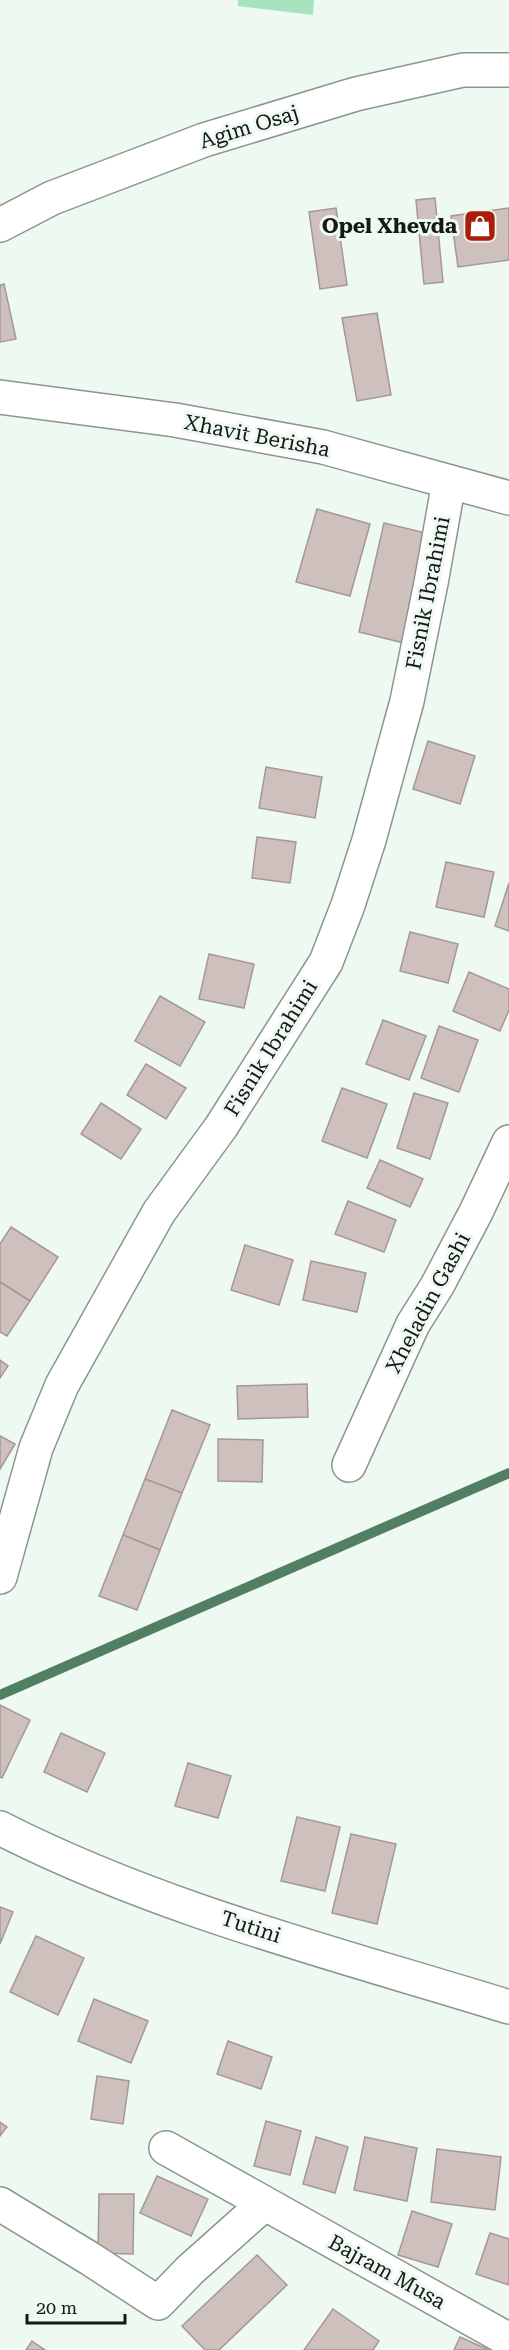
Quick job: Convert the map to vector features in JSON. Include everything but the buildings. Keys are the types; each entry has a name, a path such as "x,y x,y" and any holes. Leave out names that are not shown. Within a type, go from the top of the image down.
{"street":[{"name":"Agim Osaj","path":"0,225 52,198 204,140 356,94 463,70 509,70"},
{"name":"Xhavit Berisha","path":"0,397 175,420 322,447 509,498"},
{"name":"Fisnik Ibrahimi","path":"0,1577 36,1448 62,1385 159,1212 220,1127 326,962 348,905 369,840 406,701 449,482"},
{"name":"Xheladin Gashi","path":"349,1465 413,1324 437,1286 509,1142"},
{"name":"Tutini","path":"0,1828 124,1885 294,1942 509,2007"},
{"name":"Bajram Musa","path":"166,2148 509,2340"},
{"path":"0,2204 158,2303 190,2270 264,2204"}],"green space":[{"path":"238,0 314,0 313,15 238,6"}],"waterway":[{"path":"0,1695 509,1473"}],"place":[{"name":"Opel Xhevda","path":"480,226"}]}
